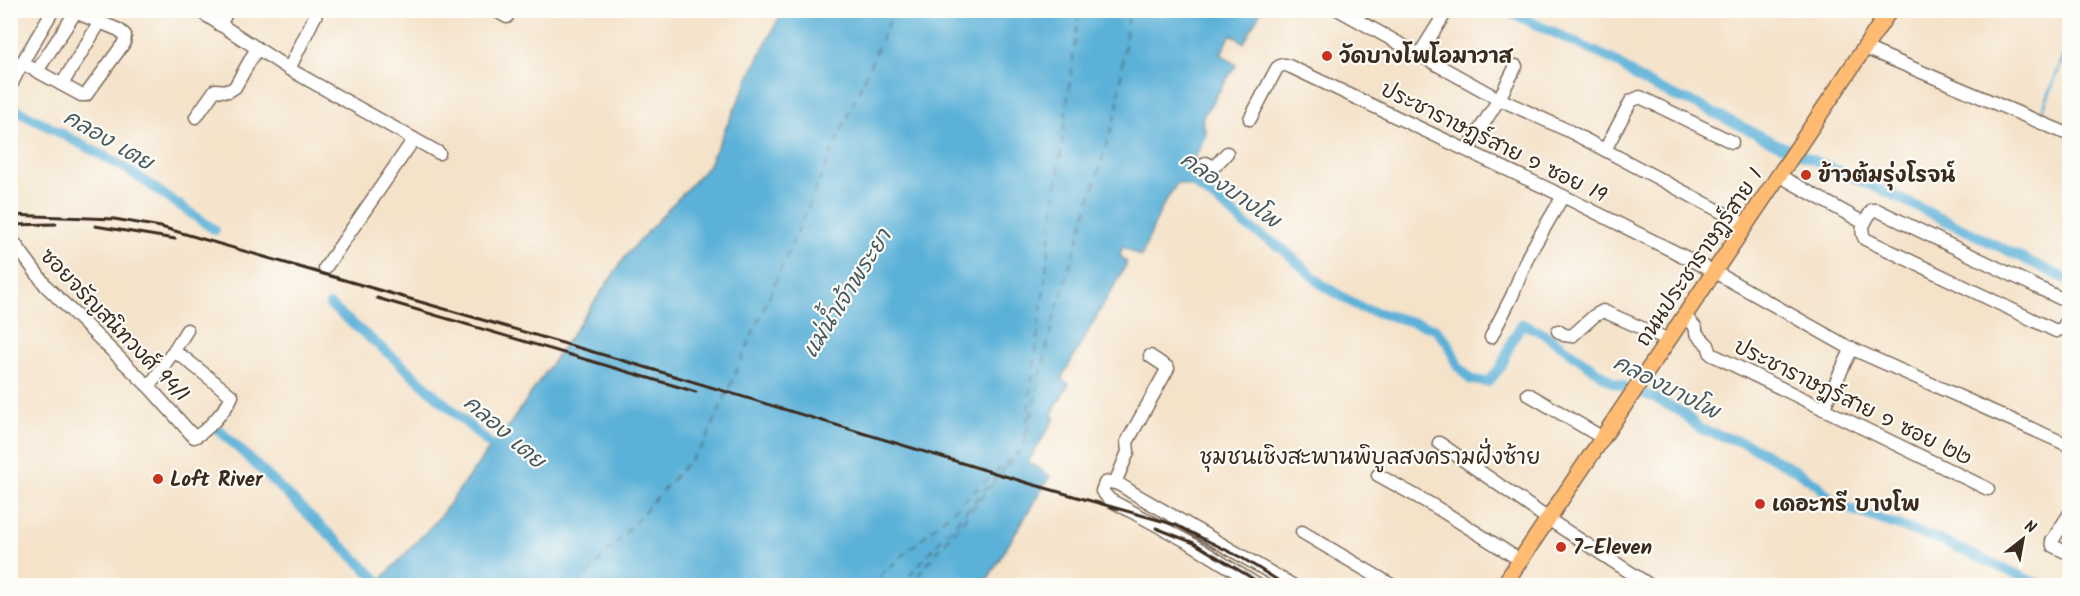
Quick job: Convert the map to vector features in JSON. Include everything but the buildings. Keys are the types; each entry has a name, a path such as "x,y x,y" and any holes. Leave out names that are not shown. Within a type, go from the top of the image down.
{"main road":[{"name":"ถนนประชาราษฎร์สาย 1","path":"1503,585 1890,10"}],"street":[{"path":"11,85 52,10"},
{"path":"198,10 289,69 439,153"},
{"path":"220,25 228,10"},
{"path":"289,69 318,10"},
{"path":"495,10 507,16"},
{"path":"1338,10 1499,99 1605,150 1746,225"},
{"path":"1360,23 1367,10"},
{"path":"1419,55 1446,10"},
{"path":"22,63 81,95 86,95 124,43 124,35 119,30 72,12 37,71"},
{"path":"62,84 100,22"},
{"path":"196,117 215,90 228,91 235,87 257,48"},
{"path":"1865,48 2070,135"},
{"name":"ประชาราษฎร์สาย ๑ ซอย 19","path":"1250,119 1277,68 1285,65 1563,196 1713,271 1852,348 2070,446"},
{"path":"1467,150 1499,99 1516,66"},
{"path":"1605,150 1631,101 1640,97 1732,142"},
{"path":"325,268 414,139"},
{"path":"1206,163 1214,167 1227,153"},
{"path":"1780,176 1864,223"},
{"path":"1491,337 1512,296 1528,256 1563,196"},
{"path":"2070,303 1877,210 1872,210 1864,223 1862,231 1865,239 2056,331 2063,328 2070,315"},
{"name":"ซอยจรัญสนิทวงศ์ 94/1","path":"10,237 46,286 149,387 194,437 208,428 232,396 183,357 173,352"},
{"path":"1558,331 1572,336 1603,311 1669,340"},
{"name":"ประชาราษฎร์สาย ๑ ซอย ๒๒","path":"1685,316 1696,328 1696,333 1708,345 1711,354 1988,489"},
{"path":"149,387 187,330"},
{"path":"1823,409 1852,348"},
{"path":"1115,483 1128,452 1127,442 1168,368 1150,356"},
{"path":"1528,394 1603,438"},
{"path":"1439,443 1548,519 1651,585"},
{"path":"1378,475 1434,506 1520,560"},
{"path":"1259,585 1190,543 1110,500 1104,496 1103,488 1109,482 1115,483 1294,585"},
{"path":"2070,513 2052,541 2053,546 2070,554"},
{"path":"1302,532 1392,585"}],"water":[{"name":"แม่น้ำเจ้าพระยา","path":"784,10 1261,11 1244,43 1231,34 1221,54 1236,65 1202,118 1206,134 1186,177 1190,186 1177,183 1161,209 1141,257 1123,246 1120,255 1127,263 1061,379 1069,384 1051,415 1055,418 1028,462 1050,476 984,585 376,585 438,519 491,446 503,434 628,253 708,166 764,46"}],"waterway":[{"path":"1505,10 1615,61 1639,79 1674,96 1690,101 1777,144 1891,194 2070,281"},
{"path":"2042,112 2070,40"},
{"name":"คลอง เตย","path":"10,106 124,167 215,230"},
{"name":"คลองบางโพ","path":"1174,171 1186,177 1245,225 1283,249 1321,284 1361,308 1434,328 1448,343 1458,366 1471,380 1488,382 1501,367 1512,340 1522,324 1543,333 1612,382 1655,398 1683,413 1700,429 1747,444 1797,471 1819,486 1835,504 1940,540 2043,586"},
{"name":"คลอง เตย","path":"330,305 395,359 502,455"},
{"path":"217,428 384,586"}],"ferry route":[{"path":"578,586 705,443 894,10"},
{"path":"1025,437 1079,10"},
{"path":"909,586 1024,446 1053,322 1117,110 1129,10"},
{"path":"869,586 1019,451"},
{"path":"900,586 1005,467"}],"railway":[{"path":"10,215 114,219 161,227 628,362 1031,484 1176,525 1242,558 1287,586"},
{"path":"10,225 56,224"},
{"path":"95,226 175,239"},
{"path":"377,298 696,392"},
{"path":"1156,528 1194,543 1265,586"}],"place":[{"name":"วัดบางโพโอมาวาส","path":"1327,56"},
{"name":"ข้าวต้มรุ่งโรจน์","path":"1806,175"},
{"name":"Loft River","path":"158,479"},
{"name":"เดอะทรี บางโพ","path":"1760,504"},
{"name":"7-Eleven","path":"1561,547"}],"district":[{"name":"ชุมชนเชิงสะพานพิบูลสงครามฝั่งซ้าย","path":"1370,456"}]}
